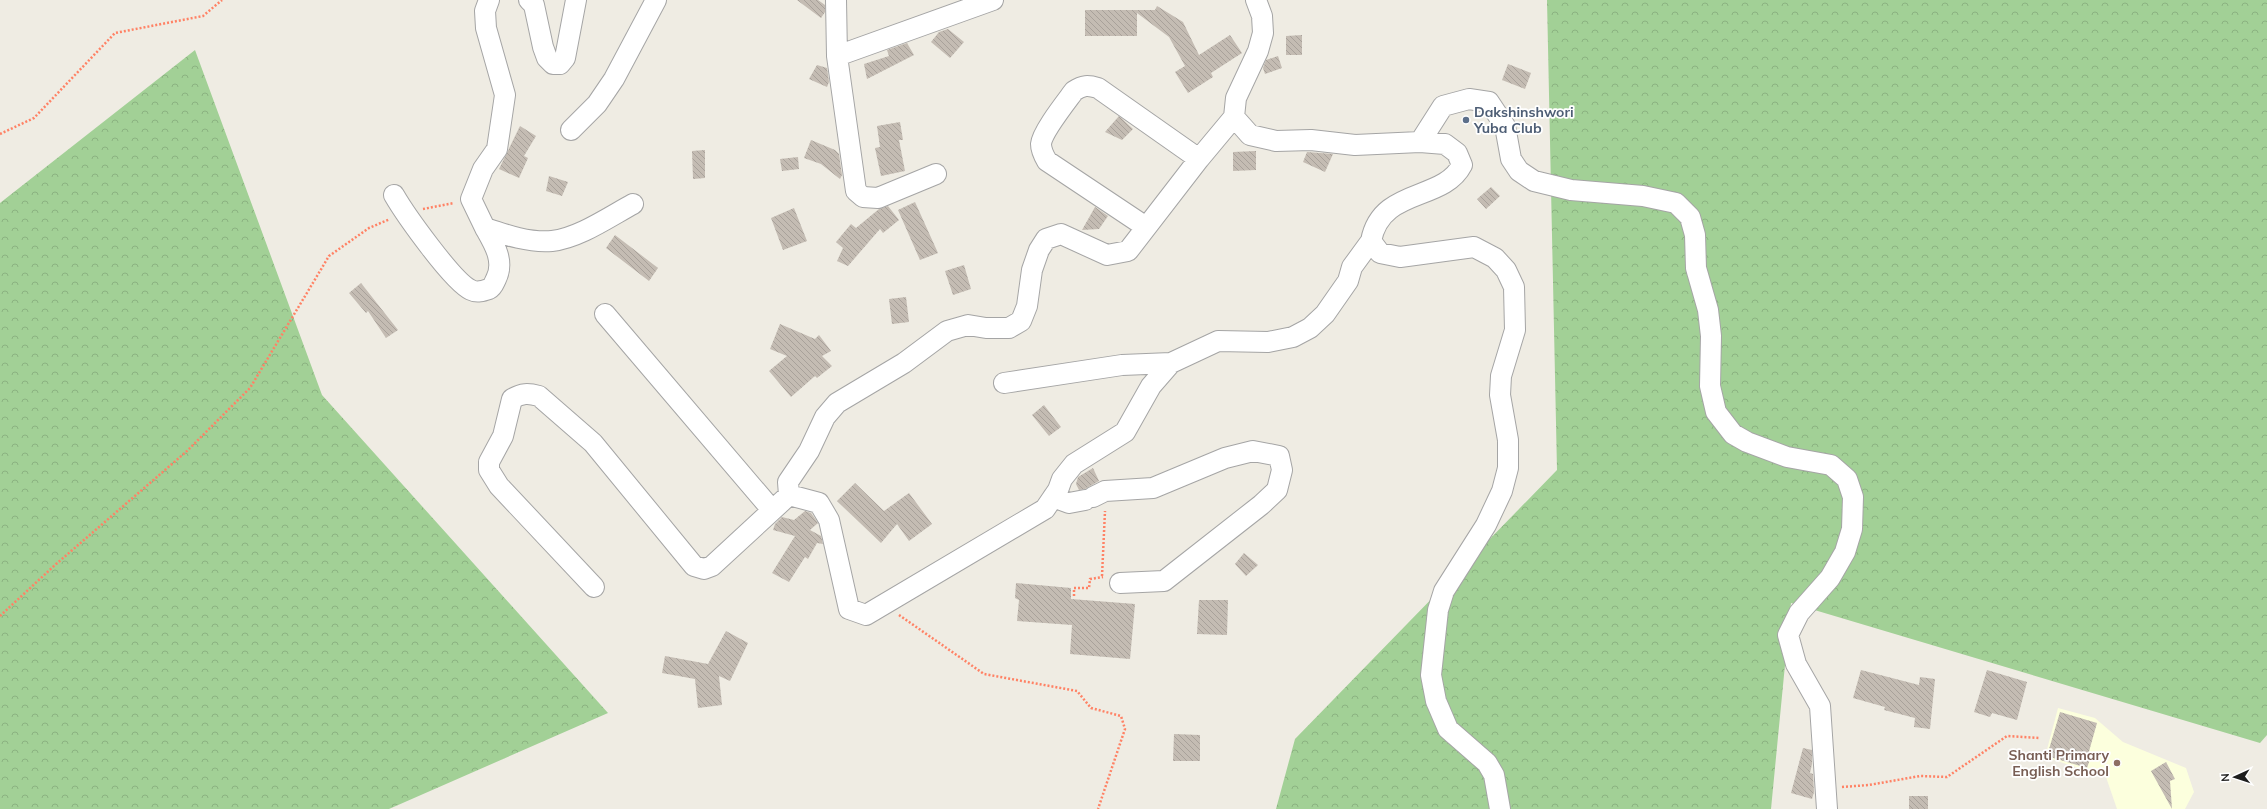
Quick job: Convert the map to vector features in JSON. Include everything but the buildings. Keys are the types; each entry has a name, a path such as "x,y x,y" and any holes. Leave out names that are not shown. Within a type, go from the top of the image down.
{"street":[{"path":"394,195 404,213 450,271 471,290 481,292 492,287 500,272 498,252 470,199 483,168 497,149 505,95 486,28 486,11 489,0"},
{"path":"529,0 534,5 547,58 553,64 560,64 565,58 576,0"},
{"path":"570,130 597,104 614,79 656,0"},
{"path":"836,0 837,56 856,191 863,197 878,198 936,174"},
{"path":"837,56 950,8 994,0"},
{"path":"789,495 788,482 809,451 825,417 837,403 904,363 947,331 968,325 986,328 1009,328 1021,321 1028,306 1032,270 1039,250 1046,239 1061,234 1107,255 1128,251 1199,159 1234,117 1236,98 1258,51 1263,33 1262,16 1256,0"},
{"path":"1146,227 1048,161 1042,152 1041,142 1045,134 1074,91 1081,86 1098,88 1199,159"},
{"path":"1420,142 1442,106 1469,99 1489,102 1505,126 1512,159 1520,171 1534,181 1571,190 1643,196 1676,203 1690,217 1695,235 1696,268 1708,310 1711,336 1710,386 1716,412 1733,434 1747,442 1787,457 1831,465 1847,479 1853,497 1852,530 1845,552 1830,578 1799,613 1788,635 1796,664 1820,706 1827,809"},
{"path":"789,495 819,503 829,520 848,609 866,615 1045,510 1062,478 1074,464 1125,432 1150,386 1171,363 1218,341 1268,342 1293,337 1310,328 1325,314 1348,281 1352,268 1371,241 1374,228 1382,217 1402,200 1440,185 1457,174 1462,165 1457,153 1445,144 1420,142 1355,145 1311,140 1276,140 1250,135 1234,117"},
{"path":"485,228 513,237 552,241 586,230 633,204"},
{"path":"1371,241 1380,253 1400,257 1474,247 1495,258 1506,270 1514,287 1515,330 1501,376 1501,389 1508,440 1508,468 1502,491 1486,525 1444,591 1440,603 1431,675 1436,701 1448,729 1487,763 1494,775 1500,809"},
{"path":"605,314 772,510"},
{"path":"1004,383 1122,365 1171,363"},
{"path":"594,587 499,486 488,470 489,462 503,436 512,399 520,394 530,393 539,396 593,443 694,566 704,569 712,566 789,495"},
{"path":"1053,497 1070,503 1094,496 1153,488 1225,458 1253,451 1279,456 1282,470 1277,490 1261,505 1164,581 1120,583"}],"path":[{"path":"0,134 34,118 115,33 203,16 222,0"},
{"path":"0,616 55,564 187,451 250,388 329,256 369,228 404,213 470,199"},
{"path":"1074,596 1074,588 1090,588 1090,579 1102,576 1094,496"},
{"path":"884,605 984,674 1077,691 1091,708 1121,716 1125,729 1098,809"},
{"path":"1826,788 1869,785 1920,776 1947,777 2007,736 2039,738"}],"shaded area":[{"name":"Shanti Primary English School","path":"2058,708 2095,718 2123,742 2186,768 2194,792 2185,809 2117,809 2106,777 2045,757"}],"green space":[{"path":"1547,0 2267,0 2267,735 2260,743 1791,603 1771,809 1276,809 1295,739 1557,470"},
{"path":"195,50 322,395 608,713 389,809 0,809 0,203"}],"place":[{"name":"Dakshinshwori Yuba Club","path":"1466,120"},
{"name":"Shanti Primary English School","path":"2117,763"}]}
